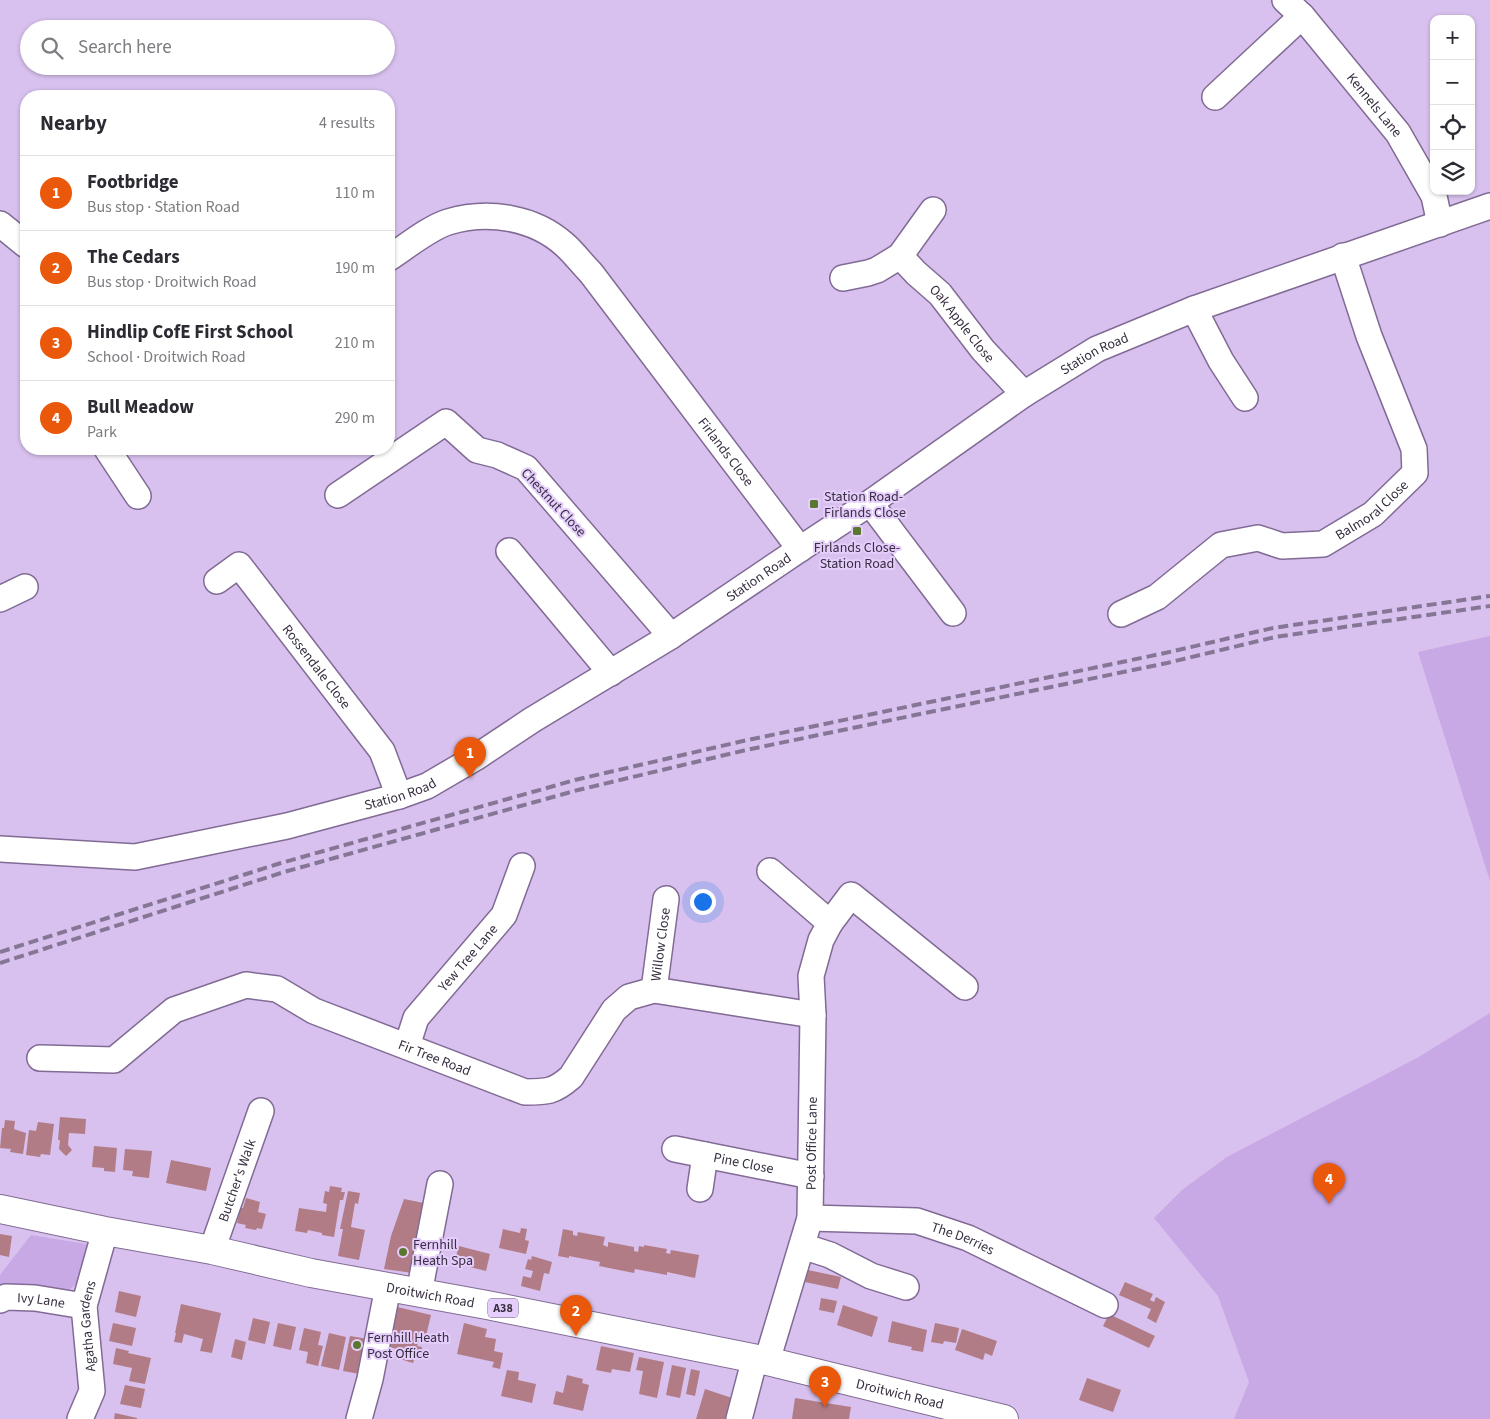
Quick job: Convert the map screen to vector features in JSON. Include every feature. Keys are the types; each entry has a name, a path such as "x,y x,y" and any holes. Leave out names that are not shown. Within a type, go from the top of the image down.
{"main road":[{"name":"Droitwich Road","path":"0,1209 105,1231 212,1250 312,1273 419,1292 761,1360 1004,1419"}],"street":[{"path":"1216,96 1293,8"},
{"name":"Kennels Lane","path":"1293,8 1398,133 1434,196 1440,224"},
{"name":"Station Road","path":"0,849 136,857 287,826 399,796 427,786 671,636 870,503 1024,394 1097,349 1194,309 1490,206"},
{"path":"844,278 877,270 900,256 933,210"},
{"name":"Firlands Close","path":"395,254 421,236 447,222 475,217 507,218 538,227 565,245 584,266 653,354 800,549"},
{"path":"0,224 20,240"},
{"name":"Oak Apple Close","path":"900,256 940,294 983,350 1024,394"},
{"name":"Balmoral Close","path":"1121,614 1157,596 1221,545 1258,538 1282,546 1323,544 1373,514 1415,473 1414,449 1369,336 1343,256"},
{"path":"1194,309 1218,374 1245,398"},
{"name":"Chestnut Close","path":"338,495 446,422 477,450 497,455 526,468 671,636"},
{"path":"113,455 136,480"},
{"path":"870,503 953,613"},
{"path":"509,552 611,673"},
{"name":"Rossendale Close","path":"217,580 238,566 382,751 399,796"},
{"path":"0,598 25,587"},
{"name":"Yew Tree Lane","path":"407,1046 416,1018 504,915 522,866"},
{"path":"770,871 830,923"},
{"name":"Post Office Lane","path":"739,1419 802,1246 810,1218 813,1014 811,976 821,940 830,923 851,894 965,987"},
{"name":"Willow Close","path":"654,990 666,899"},
{"name":"Fir Tree Road","path":"40,1058 114,1060 174,1010 246,985 277,989 314,1011 525,1092 546,1092 571,1078 614,1010 629,997 654,990 813,1014"},
{"name":"Butcher's Walk","path":"212,1250 261,1111"},
{"name":"Pine Close","path":"675,1149 811,1176"},
{"path":"700,1189 705,1155"},
{"path":"419,1292 440,1184"},
{"name":"The Derries","path":"810,1218 917,1220 968,1238 1105,1305"},
{"name":"Agatha Gardens","path":"80,1419 92,1391 84,1306 105,1231"},
{"path":"802,1246 830,1255 871,1276 906,1287"},
{"path":"359,1419 370,1379 388,1287"},
{"name":"Ivy Lane","path":"0,1300 6,1296 34,1298 84,1306"}],"shaded area":[{"path":"1490,636 1490,881 1418,652"},
{"path":"1490,1013 1490,1419 1234,1419 1249,1382 1218,1296 1154,1218 1182,1190 1227,1157 1417,1058"},
{"path":"31,1235 92,1245 78,1283 67,1291 0,1286 0,1275"}],"building":[{"path":"60,1117 86,1119 85,1134 69,1133 68,1145 72,1150 66,1156 59,1149"},
{"path":"5,1120 15,1121 14,1129 26,1133 23,1154 10,1152 11,1149 0,1148 2,1128 4,1128"},
{"path":"38,1122 54,1124 50,1155 41,1154 40,1157 26,1155 29,1130 36,1131"},
{"path":"94,1146 117,1148 115,1172 104,1171 104,1168 92,1167"},
{"path":"125,1149 152,1151 149,1178 132,1176 133,1171 123,1170"},
{"path":"171,1160 211,1168 206,1191 166,1183"},
{"path":"330,1186 342,1188 341,1192 345,1192 343,1200 340,1200 334,1237 308,1230 307,1233 295,1231 299,1208 326,1212 327,1204 323,1203 325,1191 329,1192"},
{"path":"348,1191 360,1193 358,1204 355,1203 351,1227 365,1230 359,1260 338,1256 343,1229 340,1229"},
{"path":"246,1198 260,1202 258,1212 266,1214 262,1229 245,1228 246,1225 237,1223 240,1208 243,1208"},
{"name":"Fernhill Heath Spa","path":"404,1199 429,1204 413,1273 384,1269 391,1236"},
{"path":"521,1228 527,1229 525,1240 529,1241 526,1254 499,1248 503,1229 520,1233"},
{"path":"563,1229 573,1231 573,1235 577,1236 578,1232 605,1237 603,1245 608,1247 608,1242 634,1247 634,1251 638,1252 639,1246 644,1247 644,1245 667,1249 666,1253 670,1254 671,1250 699,1255 695,1278 667,1272 667,1275 635,1269 634,1273 599,1266 600,1262 569,1256 569,1258 558,1256"},
{"path":"0,1234 12,1236 9,1257 0,1255"},
{"path":"459,1246 490,1254 486,1271 454,1263"},
{"path":"532,1256 552,1262 549,1274 544,1273 540,1291 521,1286 523,1276 531,1278 533,1271 525,1269 528,1259 531,1260"},
{"path":"808,1270 841,1277 838,1289 805,1282"},
{"path":"1125,1282 1153,1294 1150,1300 1154,1302 1156,1297 1165,1302 1156,1323 1147,1318 1151,1309 1119,1295"},
{"path":"119,1291 141,1296 136,1317 115,1312"},
{"path":"821,1298 837,1301 834,1313 819,1310"},
{"path":"181,1304 221,1313 212,1353 200,1351 203,1339 184,1334 182,1343 174,1342"},
{"path":"389,1305 431,1315 426,1336 429,1337 428,1344 419,1341 417,1346 422,1347 421,1355 416,1354 413,1363 400,1359 402,1350 379,1345"},
{"path":"843,1305 878,1317 872,1337 837,1325"},
{"path":"1109,1314 1155,1336 1149,1348 1103,1326"},
{"path":"253,1318 270,1322 265,1344 248,1340"},
{"path":"892,1321 927,1330 923,1352 911,1350 912,1347 888,1342"},
{"path":"113,1323 136,1328 132,1346 109,1341"},
{"path":"278,1323 296,1327 291,1350 273,1346"},
{"path":"464,1323 487,1329 485,1337 496,1339 494,1351 503,1353 500,1369 492,1367 494,1362 457,1354"},
{"path":"935,1323 959,1328 956,1343 944,1341 943,1344 931,1342"},
{"path":"304,1328 321,1332 318,1345 323,1346 318,1366 306,1363 308,1352 299,1350"},
{"path":"962,1329 997,1341 992,1356 985,1353 983,1360 955,1350"},
{"path":"329,1333 346,1337 339,1370 321,1366"},
{"path":"350,1336 368,1339 360,1374 343,1371"},
{"path":"235,1339 246,1342 242,1360 231,1357"},
{"path":"601,1346 634,1353 630,1372 612,1369 611,1373 596,1370"},
{"path":"116,1348 129,1351 128,1353 151,1358 145,1384 129,1381 132,1368 113,1364"},
{"path":"639,1357 664,1362 657,1398 639,1394 643,1371 636,1370"},
{"path":"672,1365 686,1368 680,1398 666,1395"},
{"path":"691,1369 700,1371 695,1396 686,1394"},
{"path":"507,1370 519,1372 518,1380 536,1384 532,1403 501,1396"},
{"path":"567,1375 583,1379 582,1383 589,1385 583,1411 553,1404 556,1391 563,1393"},
{"path":"1087,1378 1121,1390 1113,1412 1079,1400"},
{"path":"125,1385 145,1389 141,1408 120,1404"},
{"path":"705,1389 735,1399 728,1419 696,1419"},
{"path":"795,1398 851,1407 849,1419 792,1419"},
{"path":"115,1413 137,1418 137,1419 114,1419"}],"railway":[{"path":"0,952 281,863 575,780 743,741 1165,653 1273,628 1490,596"},
{"path":"0,963 284,872 578,790 746,750 1167,663 1275,637 1490,606"}],"place":[{"name":"Station Road- Firlands Close","path":"814,504"},
{"name":"Firlands Close- Station Road","path":"857,531"},
{"name":"Footbridge","path":"470,778"},
{"name":"Bull Meadow","path":"1329,1204"},
{"name":"Fernhill Heath Spa","path":"403,1252"},
{"name":"The Cedars","path":"576,1336"},
{"name":"Fernhill Heath Post Office","path":"357,1345"},
{"name":"Hindlip CofE First School","path":"825,1407"}]}
